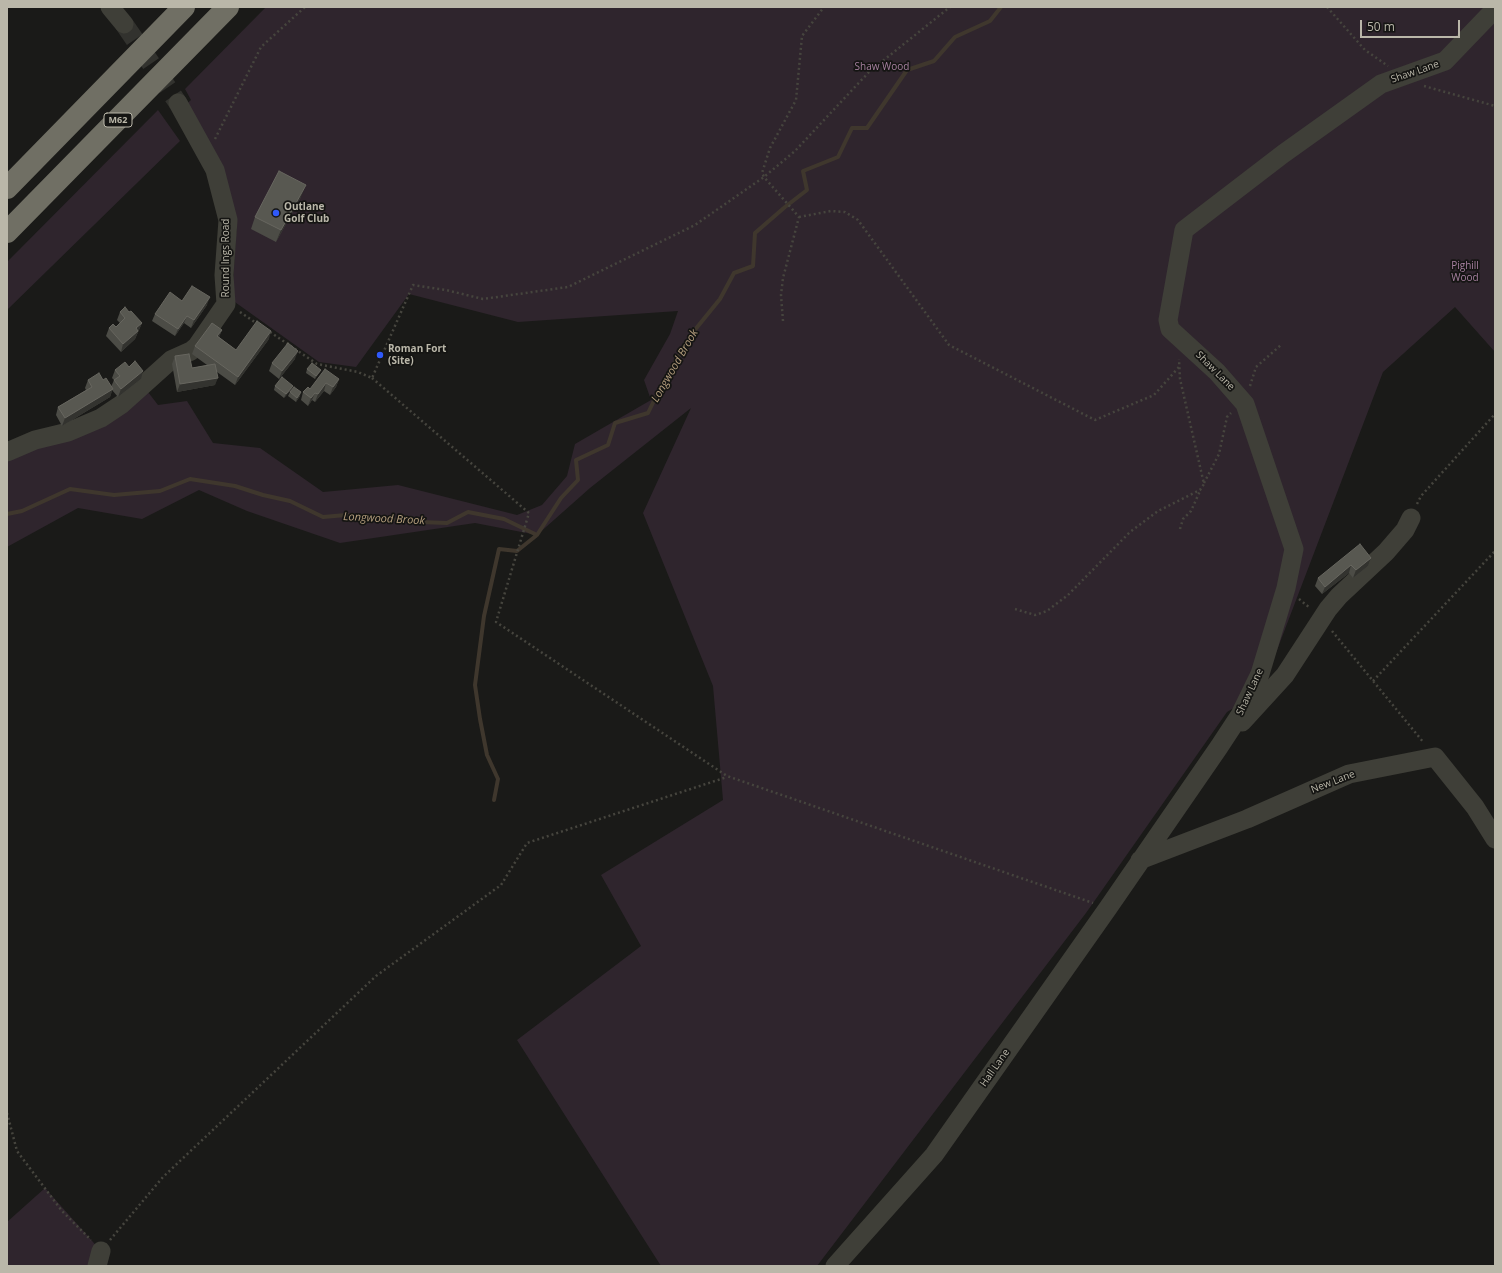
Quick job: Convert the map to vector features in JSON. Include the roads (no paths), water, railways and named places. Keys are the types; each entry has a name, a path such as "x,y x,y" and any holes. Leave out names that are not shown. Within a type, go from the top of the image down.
{"highway":[{"path":"7,188 184,7"},
{"name":"M62","path":"7,232 228,7"}],"street":[{"path":"110,7 124,24"},
{"name":"Shaw Lane","path":"1140,860 1219,747 1240,714 1260,674 1286,588 1294,548 1245,404 1238,394 1217,372 1170,329 1168,320 1184,230 1283,154 1381,84 1445,61 1495,9"},
{"name":"Round Ings Road","path":"7,452 35,440 68,432 101,418 122,404 171,360 191,351 197,346 226,304 224,275 228,220 215,170 178,103"},
{"path":"1219,747 1265,699 1285,674 1338,596 1386,552 1406,530 1412,518"},
{"name":"New Lane","path":"1140,860 1246,819 1349,774 1435,757 1475,807 1495,839"},
{"name":"Hall Lane","path":"835,1266 934,1155 1108,908 1140,860"}],"waterway":[{"name":"Longwood Brook","path":"7,514 22,511 70,489 114,495 160,491 190,479 235,486 263,495 290,501 323,517 346,515 447,523 468,512 504,519 537,535 561,498 578,480 576,460 608,445 615,423 648,413 664,380 694,331 720,299 734,273 753,266 755,233 807,190 803,171 838,157 852,128 867,128 907,70 934,61 955,37 990,21 1001,7"},
{"path":"494,800 498,779 487,755 475,685 484,616 499,549 517,551 537,535"}],"tunnel":[{"path":"124,24 178,103"}],"place":[{"name":"Outlane Golf Club","path":"276,213"},
{"name":"Roman Fort (Site)","path":"380,355"}],"park label":[{"name":"Shaw Wood","path":"882,67"},
{"name":"Pighill Wood","path":"1465,272"}]}
